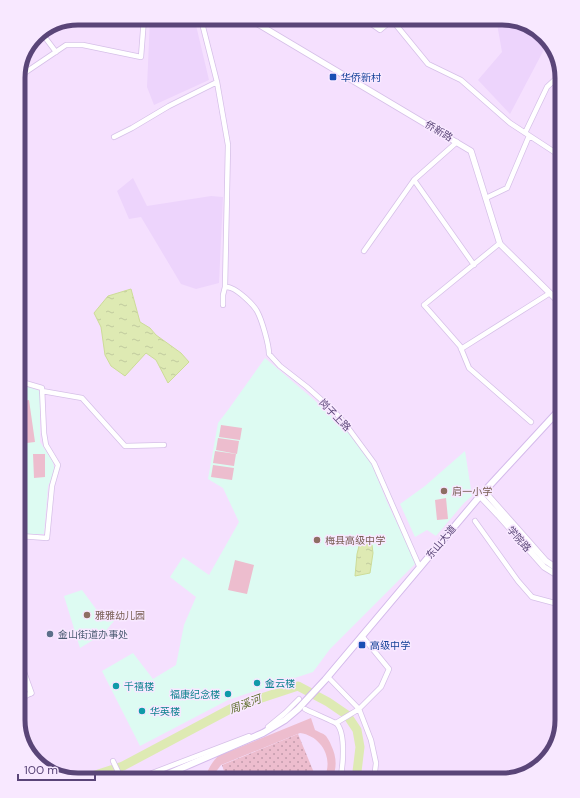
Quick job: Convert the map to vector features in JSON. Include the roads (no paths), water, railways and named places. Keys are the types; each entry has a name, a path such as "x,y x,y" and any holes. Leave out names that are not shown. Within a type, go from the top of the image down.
{"main road":[{"name":"东山大道","path":"170,773 263,733 285,720 298,709 326,679 482,493 555,415"}],"street":[{"path":"25,72 66,45 83,45 141,56 143,25"},
{"path":"202,25 216,82 228,145 225,287 223,304"},
{"name":"侨新路","path":"260,25 471,150 500,243 555,299"},
{"path":"373,25 380,30 386,25"},
{"path":"396,25 428,64 461,80 510,123 555,153"},
{"path":"45,37 56,52"},
{"path":"486,198 507,188 547,87 555,80"},
{"path":"114,137 168,106 216,82"},
{"path":"364,251 414,180 457,142"},
{"path":"414,180 474,265"},
{"path":"500,243 424,305 460,346 469,368 531,422"},
{"name":"岗子上路","path":"225,287 232,288 246,298 257,311 265,334 269,354 280,366 307,387 335,412 374,464 420,568"},
{"path":"461,349 550,294"},
{"path":"25,383 42,388 46,445 58,466 52,486 47,538 25,536"},
{"path":"42,391 82,398 125,446 164,445"},
{"name":"学院路","path":"482,493 546,561 555,567"},
{"name":"学院路","path":"482,493 498,515 544,567 555,574"},
{"path":"475,520 518,581 532,597 555,603"},
{"path":"338,723 358,710 380,687 389,669 362,636"},
{"path":"25,676 31,693 25,696"},
{"path":"326,679 358,710 371,740 376,763 375,773"},
{"path":"152,773 257,733 272,724 299,699"},
{"path":"305,710 338,723"},
{"path":"338,723 344,750 341,773"},
{"path":"112,761 118,773"}],"water":[{"path":"131,289 140,322 150,328 156,335 181,353 189,362 168,383 156,360 146,353 125,376 111,366 105,355 101,327 94,313 108,296"},
{"path":"360,542 372,545 373,553 370,573 355,576 357,554"}],"waterway":[{"name":"周溪河","path":"102,773 123,766 234,707 298,686 328,702 347,715 357,730 360,747 357,773"}],"place":[{"name":"华侨新村","path":"333,77"},
{"name":"肩一小学","path":"444,491"},
{"name":"梅县高级中学","path":"317,540"},
{"name":"雅雅幼儿园","path":"87,615"},
{"name":"金山街道办事处","path":"50,634"},
{"name":"高级中学","path":"362,645"},
{"name":"金云楼","path":"257,683"},
{"name":"千禧楼","path":"116,686"},
{"name":"福康纪念楼","path":"228,694"},
{"name":"华英楼","path":"142,711"}]}
